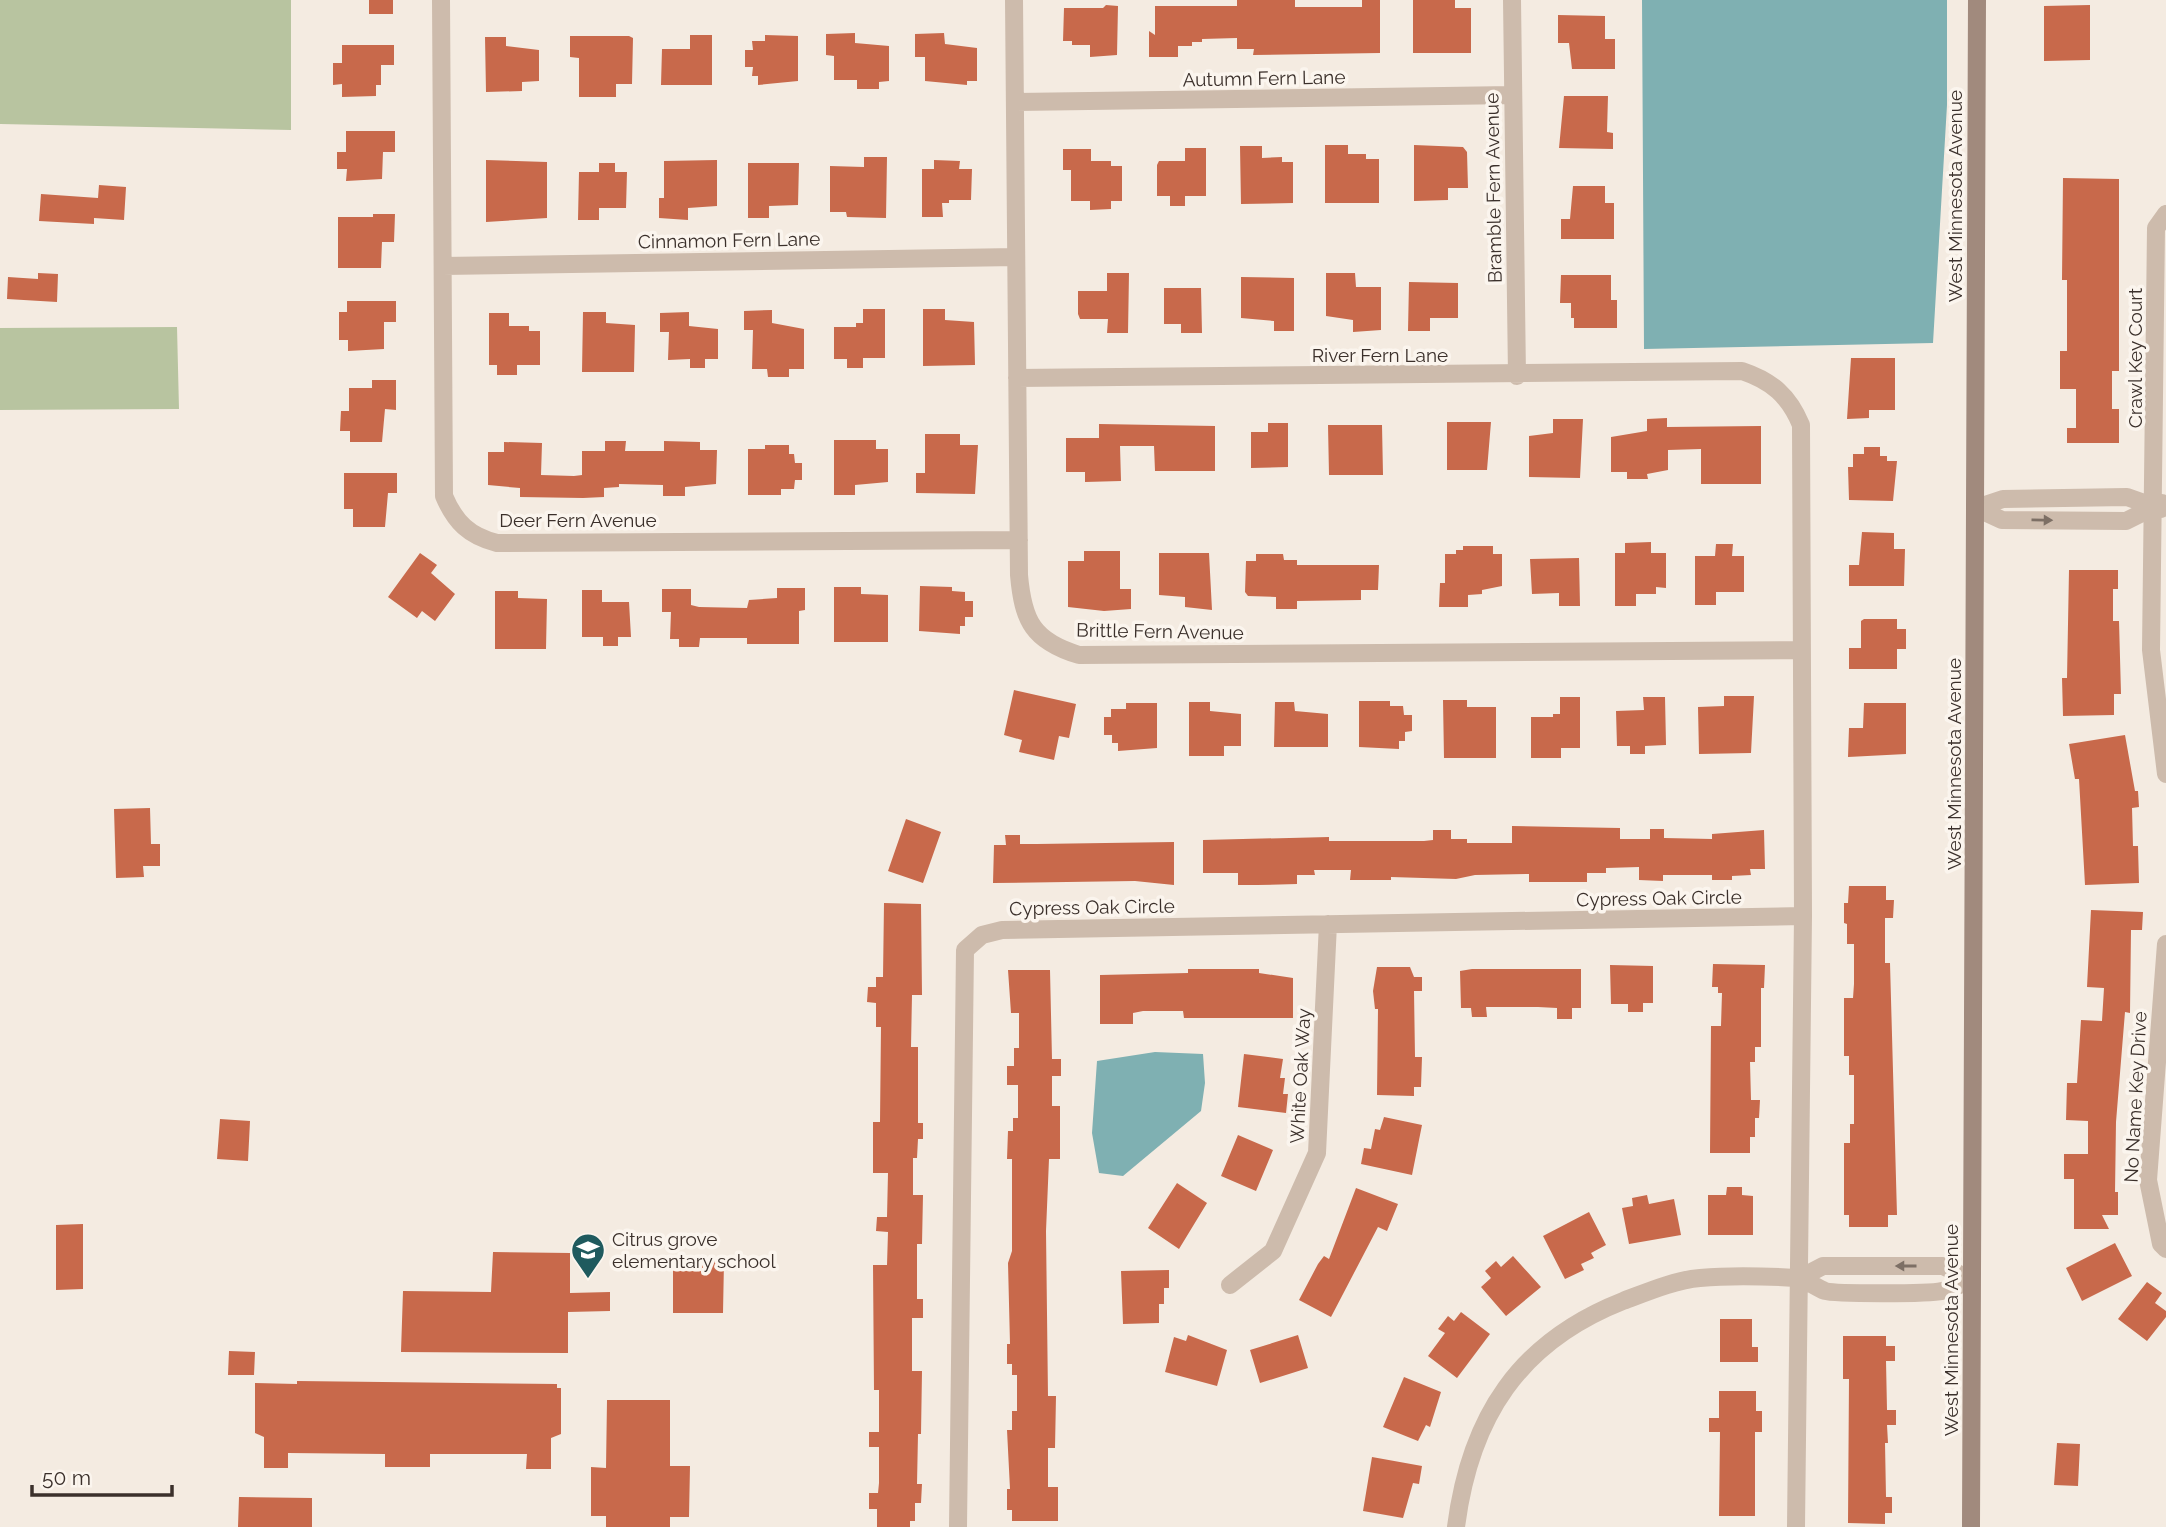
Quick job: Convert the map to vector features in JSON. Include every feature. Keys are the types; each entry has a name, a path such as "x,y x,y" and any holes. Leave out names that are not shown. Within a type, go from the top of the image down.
{"street":[{"name":"Deer Fern Avenue","path":"441,0 444,495 451,512 478,538 497,543 1019,540"},
{"name":"Brittle Fern Avenue","path":"1014,0 1019,540 1022,607 1032,627 1053,647 1079,655 1800,650"},
{"name":"Bramble Fern Avenue","path":"1512,0 1517,376"},
{"name":"West Minnesota Avenue","path":"1971,1527 1977,0"},
{"name":"Autumn Fern Lane","path":"1015,103 1513,95"},
{"name":"Crawl Key Court","path":"2162,506 2156,228 2166,214"},
{"name":"Cinnamon Fern Lane","path":"443,266 1016,257"},
{"name":"River Fern Lane","path":"1017,378 1517,376 1742,371 1763,378 1781,391 1801,425 1800,650"},
{"path":"1976,508 2002,520 2126,521 2162,506 2151,650 2166,774"},
{"path":"1796,1527 1803,916 1800,650"},
{"name":"Cypress Oak Circle","path":"958,1527 965,950 982,934 1002,930 1803,916"},
{"name":"White Oak Way","path":"1230,1285 1273,1251 1317,1153 1328,924"},
{"name":"No Name Key Drive","path":"2166,944 2148,1181 2161,1244 2166,1249"},
{"path":"1800,1278 1823,1266 1943,1266 1971,1280"},
{"path":"1456,1527 1460,1497 1473,1451 1492,1410 1516,1373 1553,1337 1589,1314 1642,1293 1698,1278 1800,1278 1826,1291 1942,1292 1971,1280"}],"green space":[{"path":"0,0 291,0 291,130 0,124"},
{"path":"177,327 179,409 0,410 0,328"}],"water":[{"path":"1642,0 1947,0 1947,105 1933,343 1644,349"},
{"path":"1155,1052 1203,1054 1205,1083 1201,1111 1123,1176 1099,1173 1092,1133 1097,1061"}],"building":[{"path":"369,0 393,0 393,14 369,14"},
{"path":"1237,0 1295,0 1295,7 1362,7 1362,0 1380,0 1380,53 1253,55 1254,49 1237,49 1237,38 1202,39 1202,42 1192,42 1192,46 1178,46 1178,57 1149,57 1149,31 1155,35 1155,6 1237,6"},
{"path":"1413,0 1455,0 1455,8 1471,8 1471,53 1413,53"},
{"path":"1106,5 1118,6 1117,55 1090,57 1090,45 1072,45 1072,41 1063,41 1064,8 1103,8"},
{"path":"2090,5 2090,60 2044,61 2044,6"},
{"path":"1558,15 1605,16 1605,39 1615,39 1615,69 1572,69 1569,43 1558,43"},
{"path":"855,33 855,43 889,46 889,81 879,82 879,89 857,89 857,80 834,80 834,56 826,55 826,34"},
{"path":"944,33 945,44 977,48 977,81 967,81 967,85 925,81 925,57 915,57 915,34"},
{"path":"690,35 712,35 712,85 661,85 662,49 690,49"},
{"path":"765,35 798,36 798,81 758,85 758,76 752,76 753,67 745,67 745,50 753,50 752,41 765,41"},
{"path":"570,36 633,38 632,84 616,84 616,97 579,97 579,58 570,57"},
{"path":"485,37 506,37 506,46 539,50 539,81 522,82 522,91 486,92"},
{"path":"342,45 394,45 394,65 381,65 381,85 376,85 376,96 342,97 342,84 333,85 333,63 342,63"},
{"path":"1564,96 1608,96 1607,132 1613,133 1613,149 1559,148"},
{"path":"346,131 395,131 395,152 383,152 382,179 346,181 347,169 337,169 337,152 346,152"},
{"path":"1325,145 1348,145 1348,154 1366,154 1366,159 1379,159 1379,203 1325,203"},
{"path":"1414,145 1463,147 1467,152 1468,188 1448,188 1448,200 1414,201"},
{"path":"1240,146 1262,146 1262,158 1282,157 1282,162 1293,162 1293,203 1241,204"},
{"path":"1185,148 1206,148 1206,196 1185,196 1185,206 1170,206 1170,196 1157,196 1157,165 1159,161 1185,161"},
{"path":"1063,149 1091,149 1091,161 1111,161 1111,166 1122,166 1122,201 1111,201 1111,209 1090,210 1090,201 1071,201 1071,170 1063,170"},
{"path":"864,157 887,157 886,218 847,217 846,212 830,212 830,166 864,167"},
{"path":"486,160 547,162 547,218 486,222"},
{"path":"717,160 717,206 688,208 688,220 659,218 659,198 664,198 664,161"},
{"path":"934,160 960,161 959,169 972,169 971,200 949,200 949,203 942,203 943,217 922,217 922,169 934,169"},
{"path":"599,163 615,163 615,172 627,172 626,208 599,208 599,220 578,220 579,172 599,172"},
{"path":"748,163 799,163 798,205 769,206 769,218 748,218"},
{"path":"2063,178 2119,179 2119,371 2112,371 2112,409 2119,409 2119,443 2067,443 2067,428 2076,428 2076,389 2060,389 2060,351 2067,351 2067,280 2062,280"},
{"path":"99,185 126,187 124,220 94,218 94,224 39,221 41,194 98,198"},
{"path":"1573,186 1605,186 1605,203 1614,203 1614,239 1561,239 1561,219 1570,219"},
{"path":"373,214 395,214 394,242 382,242 381,268 338,268 338,217 373,217"},
{"path":"38,273 58,274 57,302 7,299 8,277 38,279"},
{"path":"1107,273 1129,273 1128,333 1107,333 1108,319 1080,319 1078,314 1078,291 1107,291"},
{"path":"1326,273 1355,273 1356,287 1381,287 1381,330 1353,332 1353,320 1326,316"},
{"path":"1561,275 1611,275 1611,300 1617,300 1617,328 1574,328 1571,303 1560,303"},
{"path":"1241,277 1294,278 1294,331 1274,331 1274,321 1241,318"},
{"path":"1409,282 1458,283 1458,318 1430,318 1430,331 1408,331"},
{"path":"1164,288 1201,288 1202,333 1181,333 1181,324 1164,324"},
{"path":"347,301 396,301 396,322 384,322 384,349 348,351 348,340 339,340 339,312 347,312"},
{"path":"863,309 885,309 885,358 863,358 863,368 847,368 847,359 834,359 834,327 856,327 856,323 863,323"},
{"path":"923,309 945,309 945,320 974,322 975,365 923,366"},
{"path":"772,310 772,323 804,329 804,369 789,369 789,377 768,377 767,369 752,369 753,330 744,330 744,311"},
{"path":"583,312 606,312 606,323 635,325 634,372 582,372"},
{"path":"689,312 689,326 718,329 718,359 705,359 705,368 690,368 690,359 668,360 669,332 660,332 660,313"},
{"path":"489,313 509,313 509,326 529,326 529,331 540,331 540,365 517,365 517,375 497,375 497,365 489,365"},
{"path":"1851,358 1895,358 1895,410 1869,410 1869,418 1847,419"},
{"path":"372,380 396,380 396,410 385,409 382,442 350,442 350,431 340,431 341,411 349,411 349,388 372,388"},
{"path":"1667,418 1667,427 1761,426 1761,484 1701,484 1701,449 1668,450 1668,470 1647,474 1648,479 1627,479 1627,472 1611,472 1611,437 1647,431 1647,419"},
{"path":"1553,419 1583,419 1580,478 1529,477 1529,436 1553,433"},
{"path":"1447,422 1491,422 1487,470 1447,470"},
{"path":"1268,423 1288,423 1288,467 1251,468 1251,432 1268,432"},
{"path":"1099,424 1215,426 1215,471 1155,471 1154,446 1120,446 1121,481 1085,482 1085,472 1066,472 1066,438 1099,438"},
{"path":"1328,425 1382,425 1383,475 1329,475"},
{"path":"925,434 960,434 960,445 978,445 975,494 916,493 916,473 925,473"},
{"path":"834,440 876,440 876,449 888,449 888,482 855,485 855,495 834,495"},
{"path":"605,441 626,441 625,451 664,451 664,441 700,442 700,450 717,450 716,484 685,487 685,496 663,496 663,485 619,484 619,487 604,488 604,497 583,498 520,497 520,488 488,485 488,452 504,452 504,442 542,443 541,475 574,476 582,475 582,451 605,451"},
{"path":"765,445 789,445 789,454 794,454 795,463 802,463 802,480 795,480 794,489 781,489 781,495 748,495 748,449 765,449"},
{"path":"1864,447 1880,447 1880,456 1887,456 1887,461 1897,461 1893,501 1849,500 1848,467 1853,467 1853,454 1864,454"},
{"path":"344,473 397,473 397,493 388,493 385,527 353,527 353,509 344,509"},
{"path":"1862,532 1894,533 1894,549 1905,549 1904,586 1849,586 1849,565 1859,565"},
{"path":"1651,542 1651,553 1666,553 1666,588 1656,587 1656,594 1636,594 1636,606 1615,606 1615,553 1625,553 1625,543"},
{"path":"1716,544 1733,544 1732,556 1744,556 1744,592 1716,592 1716,605 1695,605 1695,556 1715,556"},
{"path":"1463,546 1493,546 1493,554 1502,554 1502,586 1482,590 1482,594 1468,595 1468,607 1439,607 1440,583 1445,583 1445,554 1456,554 1456,550 1463,550"},
{"path":"1084,551 1120,551 1120,589 1131,589 1131,609 1104,611 1068,607 1068,561 1084,561"},
{"path":"420,553 437,565 431,573 455,594 435,621 422,611 417,618 388,597"},
{"path":"1159,553 1209,553 1212,610 1185,607 1185,597 1159,595"},
{"path":"1256,554 1283,554 1284,560 1297,560 1297,565 1379,565 1378,590 1361,590 1361,600 1297,601 1297,609 1276,609 1276,597 1248,596 1245,592 1246,561 1256,561"},
{"path":"1579,558 1580,606 1559,606 1559,593 1532,594 1530,559"},
{"path":"2069,570 2118,570 2118,589 2113,589 2113,621 2119,621 2121,694 2114,694 2114,715 2063,716 2062,678 2067,678"},
{"path":"920,586 952,587 952,591 965,592 965,601 973,601 973,617 965,617 965,626 960,626 960,634 919,631"},
{"path":"834,587 861,587 861,594 888,595 888,642 834,642"},
{"path":"777,588 805,588 805,610 799,611 799,644 747,644 747,638 700,638 699,647 679,647 679,639 670,639 671,612 662,612 662,589 691,589 691,605 699,607 747,608 749,600 777,598"},
{"path":"582,590 602,590 602,602 629,602 631,637 618,637 618,646 603,646 603,637 582,637"},
{"path":"495,591 518,591 518,598 547,599 546,649 495,649"},
{"path":"1897,619 1897,629 1906,629 1906,649 1897,649 1897,669 1849,669 1849,648 1861,648 1861,621"},
{"path":"1014,690 1076,704 1069,738 1059,736 1054,760 1019,752 1022,740 1004,735"},
{"path":"1724,696 1754,696 1751,753 1699,754 1698,707 1724,706"},
{"path":"1560,697 1580,697 1580,748 1561,748 1561,758 1531,758 1531,717 1553,717 1553,714 1560,714"},
{"path":"1643,697 1665,697 1666,745 1645,746 1645,754 1630,754 1630,746 1617,746 1616,711 1644,710"},
{"path":"1443,700 1467,700 1467,707 1496,707 1496,758 1444,758"},
{"path":"1359,701 1390,701 1390,706 1403,706 1404,715 1412,715 1412,731 1405,732 1405,741 1399,741 1399,749 1359,747"},
{"path":"1189,702 1210,702 1210,711 1241,714 1241,746 1224,746 1224,756 1189,756"},
{"path":"1275,702 1294,702 1295,711 1328,714 1328,747 1274,747"},
{"path":"1126,703 1157,703 1157,748 1118,751 1118,743 1112,743 1112,735 1104,735 1104,717 1111,717 1111,709 1126,709"},
{"path":"1864,703 1906,703 1906,754 1848,757 1849,728 1863,728"},
{"path":"2125,735 2135,791 2138,791 2139,807 2132,808 2133,846 2138,846 2139,883 2085,885 2079,779 2075,779 2069,744"},
{"path":"150,808 151,844 160,844 160,866 143,866 144,877 116,878 114,809"},
{"path":"906,819 941,832 923,883 888,871"},
{"path":"1512,826 1620,828 1620,839 1650,839 1650,829 1664,829 1664,838 1712,839 1712,834 1764,830 1765,869 1750,869 1751,875 1732,876 1732,880 1712,880 1712,875 1663,875 1663,881 1639,880 1639,867 1606,868 1606,873 1587,873 1587,882 1529,882 1529,874 1475,875 1456,879 1391,877 1391,880 1350,880 1351,870 1314,870 1315,875 1297,875 1297,884 1257,885 1238,885 1238,873 1203,873 1203,840 1329,837 1329,841 1424,841 1433,840 1433,830 1451,830 1451,839 1467,839 1467,843 1512,843"},
{"path":"1005,835 1020,835 1020,844 1174,842 1174,885 1135,881 993,883 994,845 1006,845"},
{"path":"1849,886 1886,886 1886,900 1894,900 1893,918 1885,918 1885,963 1890,963 1897,1215 1888,1215 1888,1227 1849,1227 1849,1215 1844,1215 1844,1143 1850,1143 1850,1124 1854,1124 1854,1075 1849,1075 1849,1056 1844,1056 1844,998 1853,998 1854,984 1854,944 1847,944 1847,924 1844,923 1844,903 1848,903"},
{"path":"884,903 921,904 922,995 912,995 911,1047 918,1047 918,1123 923,1123 923,1139 918,1139 917,1158 913,1158 913,1195 923,1195 922,1244 917,1244 917,1299 923,1299 923,1318 912,1318 912,1371 922,1371 917,1484 922,1484 921,1503 915,1503 915,1521 910,1521 910,1527 877,1527 877,1509 869,1509 869,1493 878,1493 879,1483 879,1447 869,1447 869,1432 879,1432 879,1390 874,1390 873,1265 887,1265 888,1232 876,1231 877,1217 887,1217 888,1173 873,1173 873,1122 880,1122 881,1027 876,1027 876,1003 867,1002 868,987 876,987 876,977 883,977"},
{"path":"2091,910 2143,912 2142,930 2131,930 2130,1013 2125,1012 2116,1122 2115,1192 2118,1192 2118,1215 2102,1215 2109,1229 2074,1229 2074,1179 2064,1179 2064,1154 2088,1154 2088,1121 2066,1120 2067,1083 2077,1083 2081,1020 2102,1021 2104,988 2087,987"},
{"path":"1713,964 1765,965 1764,988 1761,988 1761,1047 1755,1047 1755,1062 1750,1062 1751,1100 1760,1100 1759,1118 1755,1118 1755,1137 1750,1137 1750,1153 1710,1153 1711,1026 1721,1026 1722,993 1718,993 1718,987 1712,987"},
{"path":"1610,965 1653,966 1653,1003 1643,1003 1643,1012 1628,1012 1628,1004 1611,1004"},
{"path":"1377,967 1410,967 1414,977 1422,977 1422,991 1414,991 1415,1057 1422,1057 1421,1087 1414,1087 1414,1096 1377,1095 1378,1009 1375,1009 1373,991"},
{"path":"1188,969 1259,969 1259,973 1293,978 1293,1018 1184,1018 1183,1011 1143,1011 1133,1013 1133,1024 1100,1024 1100,975 1188,973"},
{"path":"1581,969 1581,1008 1572,1008 1572,1019 1557,1019 1557,1008 1538,1007 1486,1007 1487,1017 1472,1017 1471,1008 1461,1008 1460,971"},
{"path":"1008,970 1050,970 1052,1059 1061,1059 1061,1076 1052,1076 1052,1106 1060,1106 1060,1159 1049,1159 1046,1231 1048,1396 1056,1396 1055,1448 1048,1448 1048,1487 1058,1487 1058,1521 1012,1521 1012,1510 1007,1510 1007,1489 1010,1489 1007,1430 1012,1430 1012,1411 1017,1411 1017,1375 1012,1375 1012,1364 1007,1364 1007,1344 1010,1344 1008,1263 1012,1251 1012,1159 1007,1159 1008,1131 1013,1131 1013,1118 1018,1118 1018,1085 1007,1085 1007,1066 1014,1066 1014,1048 1019,1048 1019,1013 1011,1013"},
{"path":"1244,1054 1283,1059 1280,1078 1285,1078 1283,1094 1288,1094 1286,1113 1238,1107"},
{"path":"1384,1117 1422,1125 1412,1175 1361,1164 1364,1148 1371,1149 1375,1129 1380,1130"},
{"path":"220,1119 250,1121 248,1161 217,1159"},
{"path":"1238,1135 1273,1150 1256,1191 1221,1176"},
{"path":"1177,1183 1207,1203 1179,1249 1148,1228"},
{"path":"1727,1187 1742,1187 1742,1195 1753,1196 1753,1235 1708,1235 1708,1195 1726,1195"},
{"path":"1356,1188 1398,1204 1387,1231 1378,1227 1331,1317 1299,1300 1318,1264 1324,1256 1329,1259"},
{"path":"1647,1195 1649,1204 1674,1199 1681,1235 1629,1244 1622,1208 1633,1206 1632,1198"},
{"path":"1589,1212 1606,1245 1591,1253 1594,1258 1581,1264 1584,1270 1565,1279 1543,1236"},
{"path":"83,1224 83,1289 56,1290 56,1225"},
{"path":"2115,1243 2132,1276 2082,1301 2066,1268"},
{"path":"493,1252 570,1253 570,1293 610,1292 610,1311 568,1312 568,1353 401,1352 403,1291 491,1292"},
{"path":"1513,1256 1541,1287 1506,1316 1481,1287 1491,1278 1485,1271 1496,1261 1501,1267"},
{"path":"673,1261 724,1261 723,1313 673,1313"},
{"path":"1169,1270 1169,1288 1164,1288 1164,1304 1159,1304 1159,1323 1123,1324 1121,1271"},
{"path":"2147,1282 2162,1293 2155,1303 2166,1311 2166,1317 2147,1341 2118,1319"},
{"path":"1461,1312 1490,1334 1457,1378 1428,1356 1445,1333 1438,1329 1448,1316 1454,1321"},
{"path":"1720,1319 1752,1319 1752,1347 1758,1347 1758,1362 1720,1362"},
{"path":"1188,1335 1227,1350 1217,1386 1165,1372 1174,1337 1186,1341"},
{"path":"1298,1335 1308,1368 1260,1383 1250,1350"},
{"path":"1843,1336 1886,1336 1886,1346 1895,1346 1895,1361 1886,1361 1887,1410 1896,1410 1896,1425 1887,1425 1888,1443 1885,1443 1886,1497 1892,1497 1892,1513 1885,1513 1885,1524 1848,1523 1849,1379 1843,1379"},
{"path":"229,1351 255,1352 254,1375 228,1375"},
{"path":"1404,1377 1441,1392 1430,1427 1426,1425 1418,1441 1383,1427"},
{"path":"297,1381 557,1384 557,1388 561,1388 561,1434 551,1438 551,1469 526,1469 527,1454 430,1454 430,1467 385,1467 385,1454 288,1453 288,1468 264,1468 264,1437 255,1433 255,1383 297,1384"},
{"path":"1719,1391 1756,1391 1756,1411 1762,1411 1762,1432 1755,1432 1755,1516 1719,1516 1720,1432 1709,1432 1709,1418 1719,1418"},
{"path":"607,1400 670,1400 670,1466 690,1466 689,1517 670,1517 670,1527 606,1527 606,1516 591,1516 591,1467 606,1468"},
{"path":"2057,1443 2080,1444 2078,1486 2054,1485"},
{"path":"1372,1457 1422,1466 1419,1484 1413,1483 1403,1518 1363,1511"},
{"path":"239,1497 312,1498 312,1527 238,1527"}],"place":[{"name":"Citrus grove elementary school","path":"588,1280"}]}
